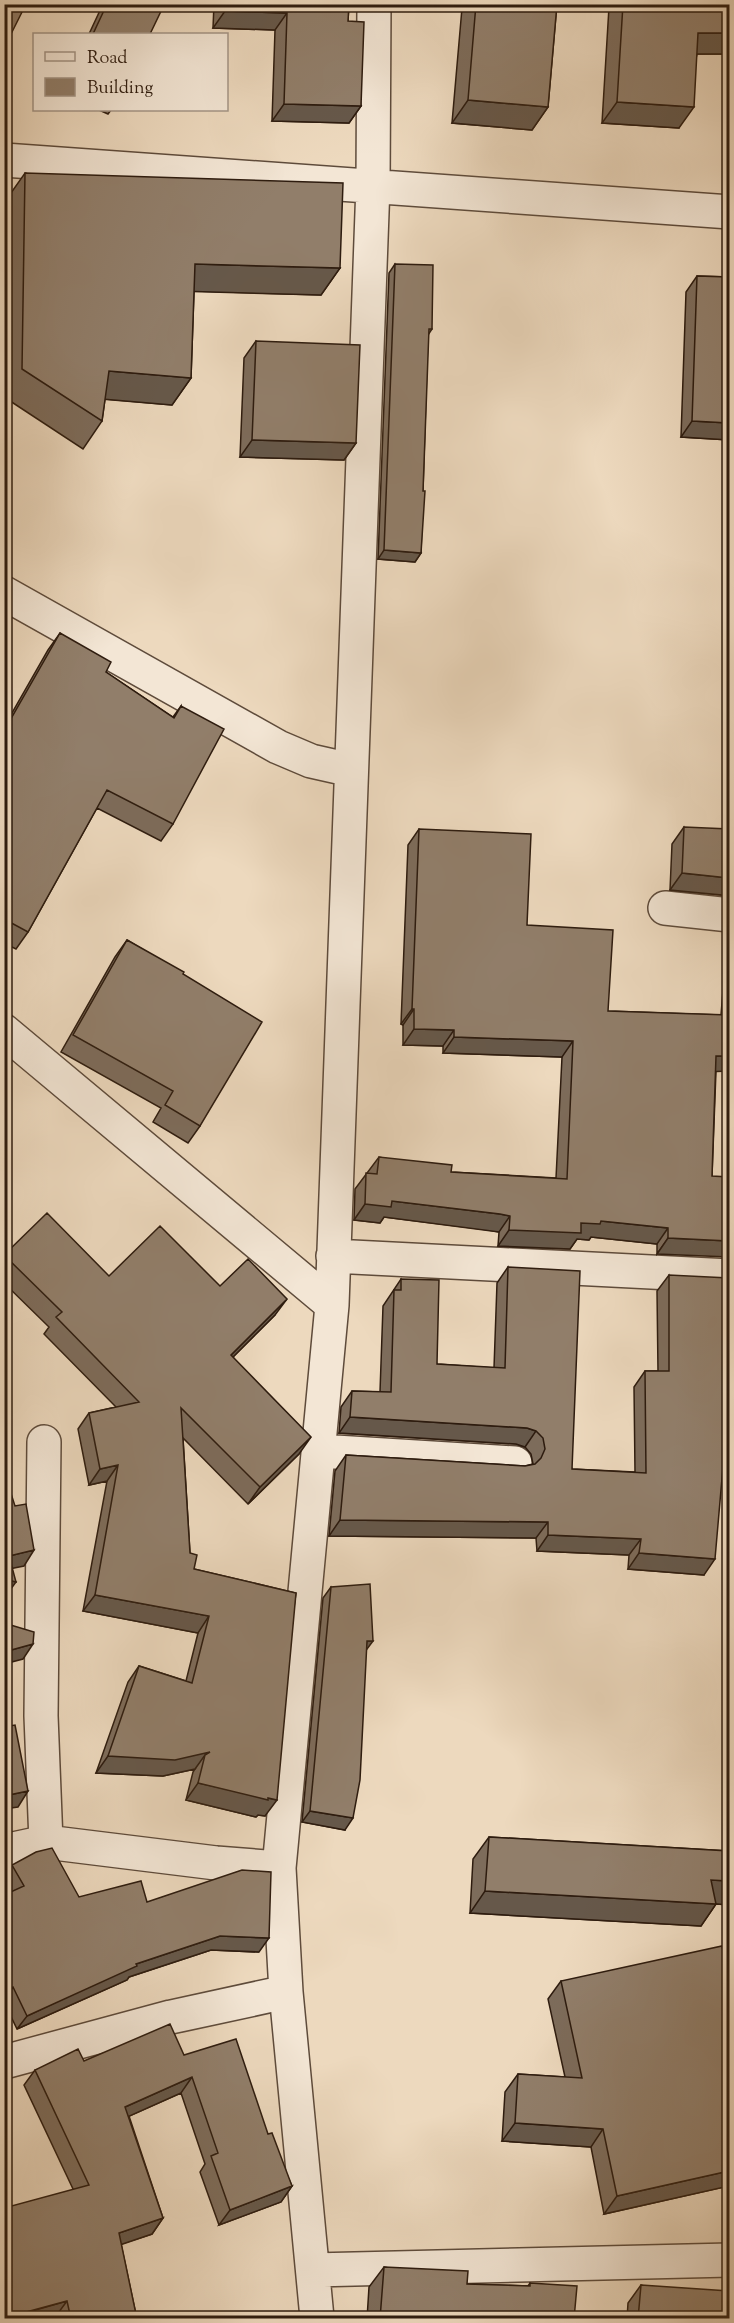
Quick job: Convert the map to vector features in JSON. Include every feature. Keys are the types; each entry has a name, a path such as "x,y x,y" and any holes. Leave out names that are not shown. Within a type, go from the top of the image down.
{"street":[{"path":"317,2319 286,1992 279,1868 332,1305 373,185 374,4"},
{"path":"4,160 729,212"},
{"path":"4,593 278,747 311,761 351,770"},
{"path":"664,908 729,915"},
{"path":"4,1031 332,1305"},
{"path":"333,1256 729,1276"},
{"path":"44,1442 41,1716 46,1842"},
{"path":"319,1450 515,1463"},
{"path":"4,1851 46,1842 216,1863 279,1868"},
{"path":"4,2062 171,2017 286,1992"},
{"path":"313,2270 729,2260"}],"building":[{"path":"4,4 26,4 4,48"},
{"path":"107,4 158,4 163,7 150,33 93,33"},
{"path":"225,4 349,4 348,21 364,22 361,106 284,104 287,13 225,11"},
{"path":"476,4 557,4 548,107 468,100"},
{"path":"623,4 729,4 729,33 698,33 694,107 617,102"},
{"path":"25,173 343,183 340,268 195,264 191,378 109,371 102,421 22,369"},
{"path":"395,264 433,265 421,553 384,550"},
{"path":"697,276 729,277 729,423 692,421"},
{"path":"256,341 360,345 356,443 252,440"},
{"path":"60,633 111,662 106,672 174,718 181,706 224,729 173,824 107,790 28,932 4,919 4,731"},
{"path":"684,827 729,829 729,878 682,873"},
{"path":"419,829 531,834 527,925 613,930 608,1011 729,1015 729,1056 716,1056 712,1176 729,1177 729,1241 668,1238 668,1228 601,1221 600,1224 581,1223 581,1233 509,1230 510,1216 500,1214 392,1201 391,1207 365,1204 366,1173 377,1174 379,1157 452,1165 451,1172 567,1179 573,1041 454,1037 454,1030 414,1029 414,1009 412,1009"},
{"path":"127,940 184,972 183,974 262,1022 200,1126 165,1105 173,1091 73,1035"},
{"path":"47,1213 109,1276 160,1226 220,1286 248,1259 287,1299 231,1355 311,1437 260,1487 181,1408 190,1553 197,1555 194,1569 296,1593 277,1800 268,1798 268,1800 198,1783 205,1755 210,1752 175,1760 108,1756 139,1666 192,1683 209,1616 95,1595 118,1465 100,1469 89,1413 139,1402 56,1317 62,1312 4,1255"},
{"path":"508,1267 580,1271 572,1469 646,1473 645,1371 669,1371 669,1275 729,1278 729,1432 726,1432 715,1559 639,1553 641,1539 548,1535 548,1522 340,1520 346,1455 525,1466 535,1464 541,1458 545,1449 543,1438 536,1431 527,1428 350,1417 352,1391 391,1392 394,1290 401,1290 401,1279 439,1280 437,1364 505,1368"},
{"path":"4,1472 15,1506 26,1504 34,1550 9,1556 16,1582 4,1579"},
{"path":"370,1584 373,1641 367,1641 360,1780 353,1818 310,1811 331,1587"},
{"path":"4,1623 34,1632 33,1644 4,1652"},
{"path":"15,1725 28,1791 4,1796 4,1727"},
{"path":"489,1837 729,1851 729,1881 711,1880 716,1904 485,1891"},
{"path":"52,1848 79,1897 141,1881 147,1902 242,1870 271,1872 269,1938 220,1936 136,1964 137,1966 27,2016 13,1987 4,1992 4,1895 24,1886 12,1865 36,1852"},
{"path":"722,1946 729,1980 729,2171 617,2196 603,2129 515,2123 518,2074 582,2078 561,1981"},
{"path":"170,2024 184,2055 236,2039 268,2134 272,2133 292,2186 230,2210 211,2156 218,2153 192,2077 125,2107 163,2218 119,2233 137,2319 71,2319 67,2301 4,2318 4,2208 89,2185 35,2070 78,2049 84,2061"},
{"path":"384,2267 468,2271 467,2284 530,2286 530,2283 577,2286 574,2319 380,2319"},
{"path":"641,2285 729,2291 729,2319 638,2319"}]}
